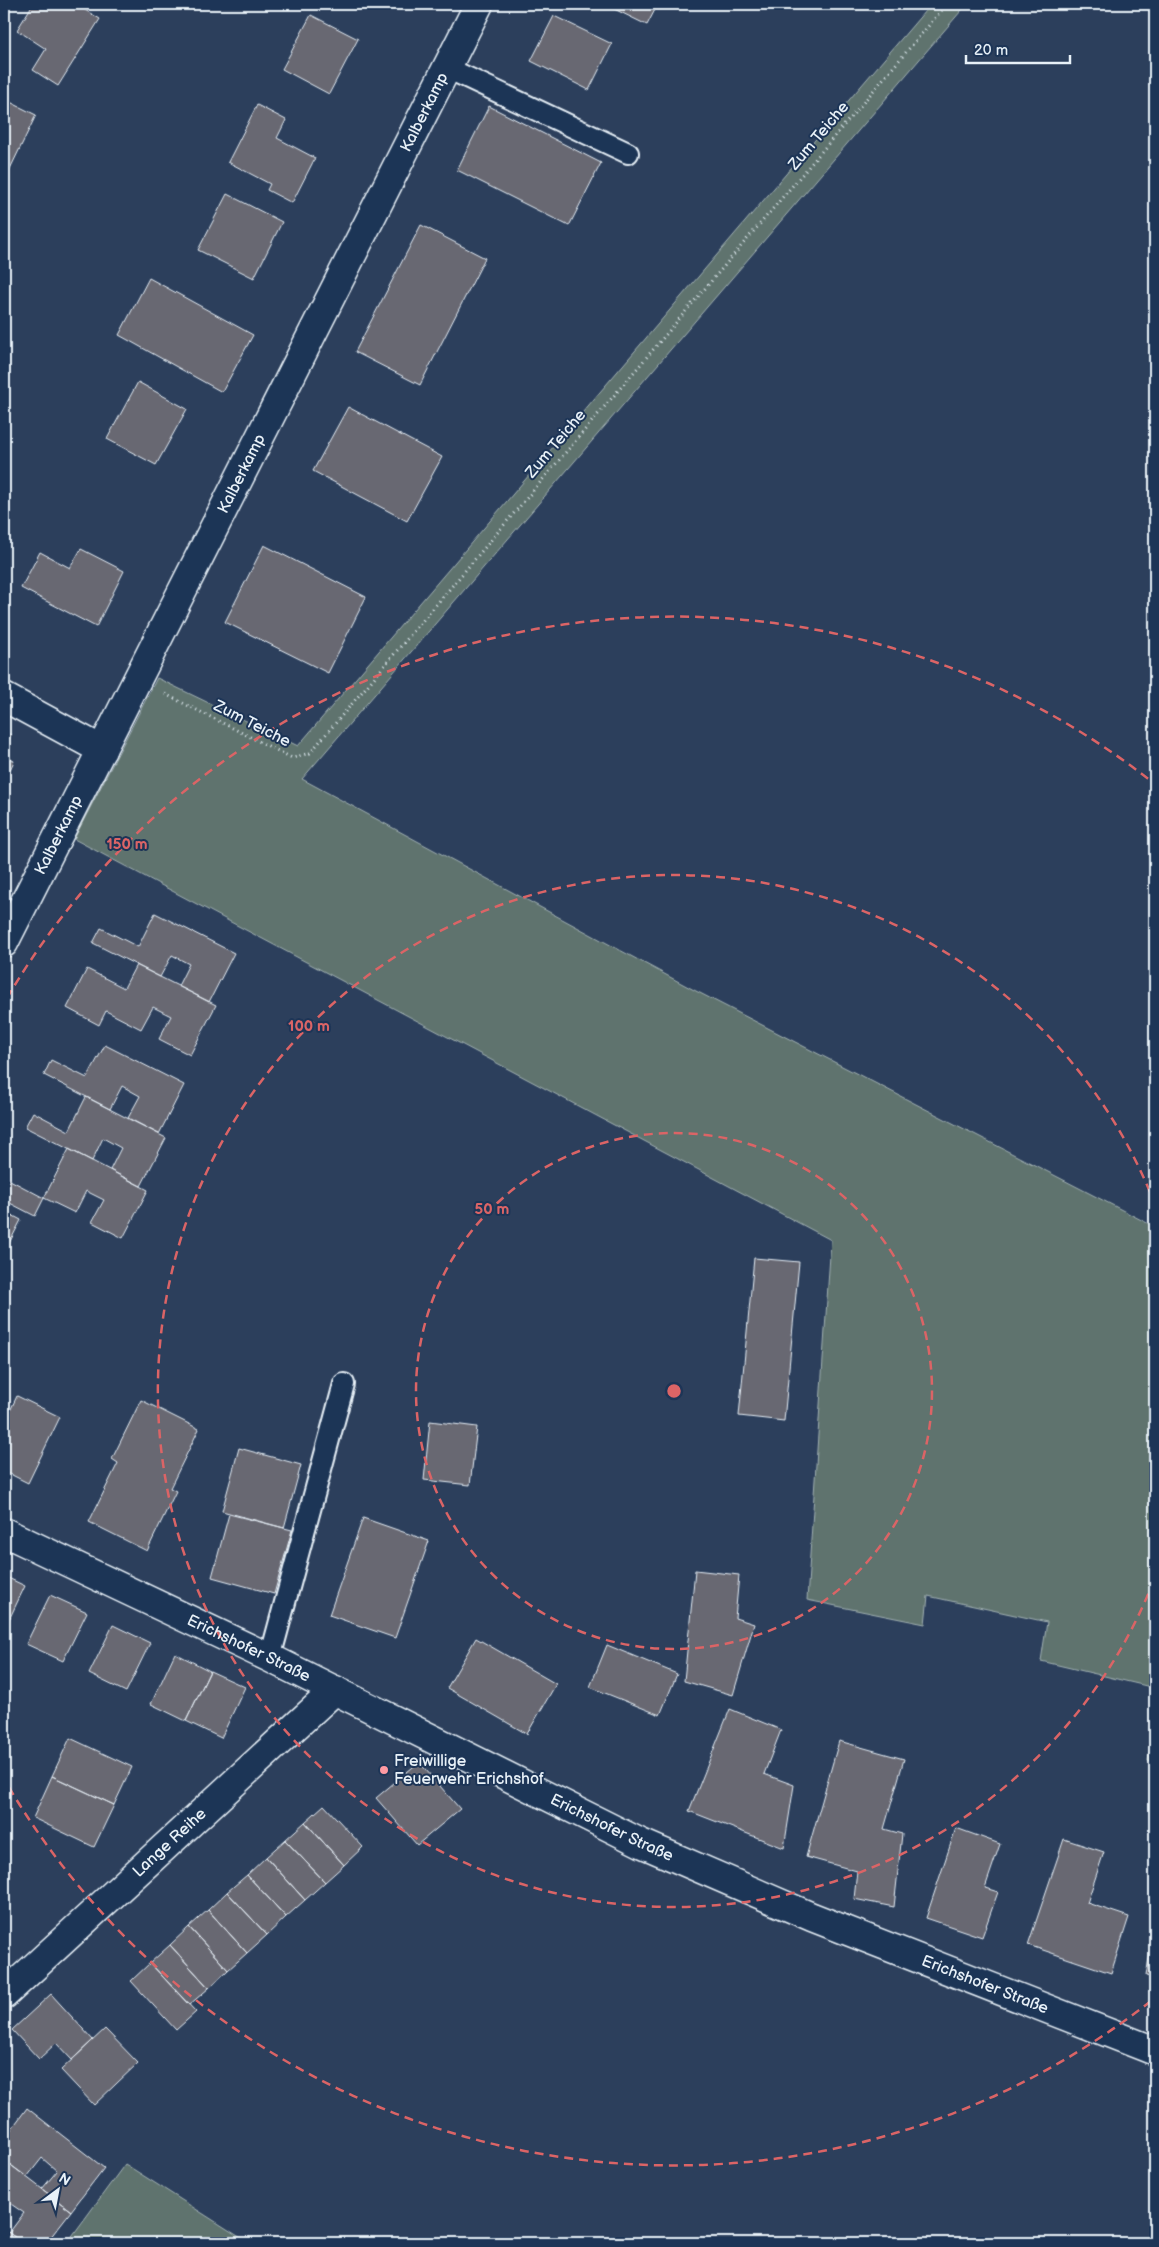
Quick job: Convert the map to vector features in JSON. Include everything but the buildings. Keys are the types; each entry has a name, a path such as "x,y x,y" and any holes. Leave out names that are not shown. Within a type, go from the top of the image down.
{"street":[{"name":"Kalberkamp","path":"4,943 102,750 135,680 479,4"},
{"path":"4,697 102,750"},
{"name":"Erichshofer Straße","path":"4,1532 270,1658 650,1846 812,1917 1155,2051"},
{"name":"Lange Reihe","path":"4,1995 335,1690"}],"lane":[{"path":"447,68 628,153"},
{"path":"270,1658 344,1384"}],"path":[{"name":"Zum Teiche","path":"135,680 292,758 310,753 947,4"}],"green space":[{"path":"931,4 967,4 302,779 694,990 1155,1227 1155,1688 1041,1661 1047,1622 928,1596 925,1624 807,1600 831,1240 74,839 157,678 298,746"},
{"path":"1155,1714 1155,1763 1148,1761"},
{"path":"125,2164 249,2243 67,2243"}],"place":[{"name":"Freiwillige Feuerwehr Erichshof","path":"384,1770"}]}
